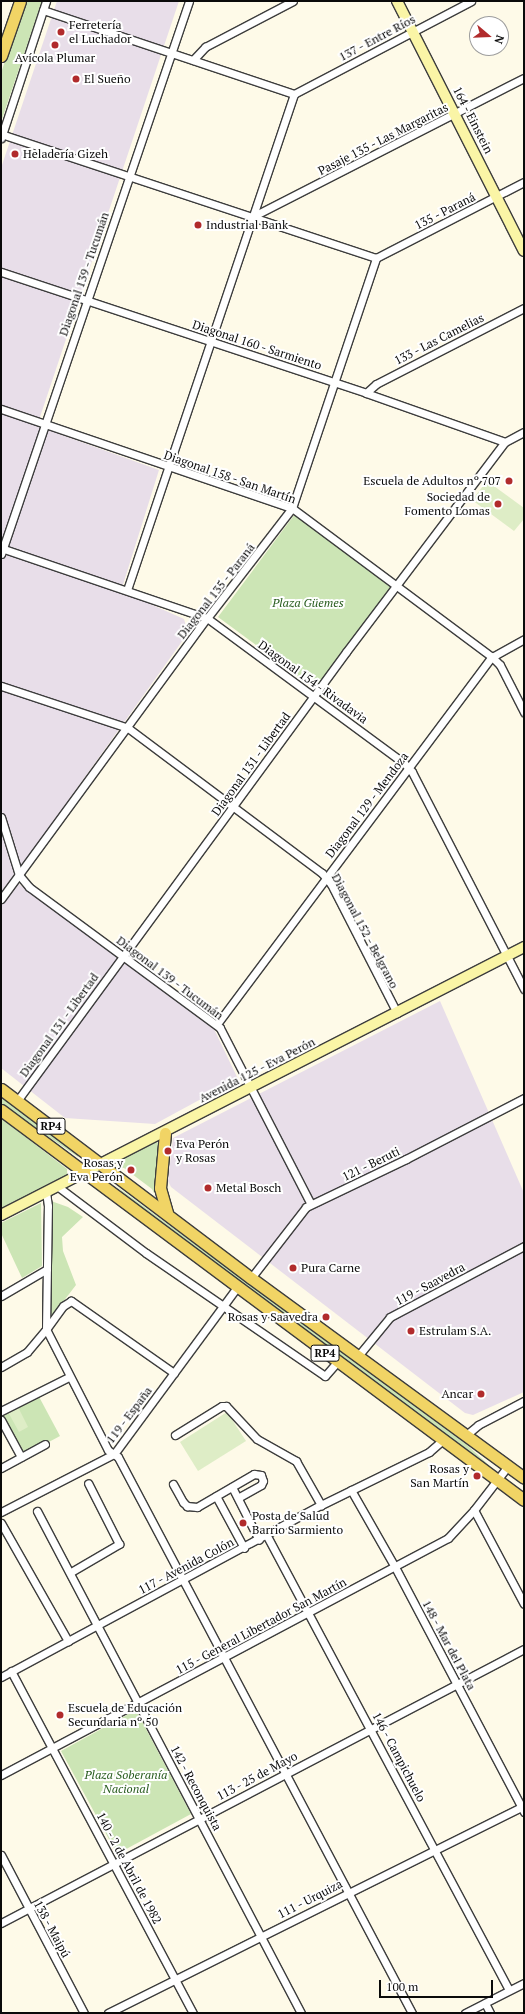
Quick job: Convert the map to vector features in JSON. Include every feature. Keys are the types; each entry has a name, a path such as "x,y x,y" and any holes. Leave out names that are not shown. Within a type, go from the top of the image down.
{"main road":[{"path":"1,56 20,1"},
{"name":"RP4","path":"1,1089 251,1278 524,1478"},
{"name":"RP4","path":"1,1110 524,1500"},
{"path":"165,1133 160,1188 167,1213"}],"street":[{"path":"46,1 1,136 376,258"},
{"name":"Diagonal 139 - Tucumán","path":"2,550 188,1"},
{"path":"192,60 205,47 293,1"},
{"name":"164 - Einstein","path":"397,1 456,114 524,251"},
{"name":"137 - Entre Ríos","path":"294,94 471,1"},
{"path":"43,10 294,94 127,590"},
{"name":"Pasaje 135 - Las Margaritas","path":"252,217 524,78"},
{"name":"135 - Paraná","path":"376,258 524,182"},
{"name":"Diagonal 135 - Paraná","path":"1,899 128,728 207,618 292,508 376,258"},
{"name":"Diagonal 160 - Sarmiento","path":"1,272 334,382 506,442"},
{"name":"133 - Las Camelias","path":"366,393 376,384 524,308"},
{"name":"Diagonal 158 - San Martín","path":"1,409 292,508 492,657 500,665 524,712"},
{"path":"506,442 524,432"},
{"name":"Diagonal 131 - Libertad","path":"17,1101 314,696 506,442"},
{"name":"Diagonal 154 - Rivadavia","path":"2,550 127,590 207,618 409,768 524,989"},
{"path":"492,657 524,639"},
{"name":"Diagonal 129 - Mendoza","path":"217,1024 492,657"},
{"name":"Diagonal 152 - Belgrano","path":"1,686 128,728 327,878 397,1013"},
{"name":"Diagonal 139 - Tucumán","path":"1,816 19,875 35,892 217,1024 311,1204"},
{"name":"Avenida 125 - Eva Perón","path":"1,1216 100,1163 165,1133 524,947"},
{"name":"121 - Beruti","path":"251,1278 295,1217 311,1204 406,1159 524,1098"},
{"path":"57,1186 140,1249 325,1376 337,1362"},
{"path":"46,1192 48,1206 46,1329 69,1377 108,1450 114,1454 412,2013"},
{"name":"119 - Saavedra","path":"358,1356 390,1317 524,1246"},
{"path":"1,1296 47,1269"},
{"name":"119 - España","path":"1,1512 114,1454 237,1287"},
{"path":"1,1367 27,1352 63,1306 71,1301 174,1373"},
{"path":"1,1411 69,1377"},
{"path":"465,1436 478,1425 524,1401"},
{"path":"175,1435 222,1406 226,1406 257,1440 296,1461 321,1505"},
{"path":"1,1420 21,1457"},
{"name":"117 - Avenida Colón","path":"1,1676 260,1540 321,1505 429,1452 444,1440"},
{"path":"1,1468 45,1444"},
{"name":"115 - General Libertador San Martín","path":"1,1775 310,1613 452,1536 498,1481 508,1466"},
{"path":"173,1484 187,1506 197,1507 254,1474 263,1477 261,1485 238,1498"},
{"path":"71,1572 119,1544 88,1483"},
{"path":"232,1487 260,1540"},
{"name":"148 - Mar del Plata","path":"351,1490 395,1567 523,1809"},
{"path":"216,1496 244,1548"},
{"path":"474,1510 524,1604"},
{"name":"142 - Reconquista","path":"37,1511 71,1572 301,2013"},
{"path":"1,1523 68,1641"},
{"name":"146 - Campichuelo","path":"267,1536 310,1613 509,1990"},
{"name":"113 - 25 de Mayo","path":"1,1923 114,1862 200,1819 524,1649"},
{"name":"140 - 2 de Abril de 1982","path":"11,1671 193,2013"},
{"name":"111 - Urquiza","path":"108,2013 435,1849 523,1809"},
{"name":"138 - Maipú","path":"1,1855 84,2013"},
{"path":"465,2013 524,1983"},
{"path":"485,2003 490,2013"}],"shaded area":[{"path":"57,1 179,1 37,426 159,470 121,591 184,619 188,633 12,879 214,1029 238,1079 155,1124 65,1118 1,1068 1,168"},
{"path":"440,1001 524,1193 524,1392 473,1415 465,1413 171,1187 168,1181 173,1138"}],"green space":[{"path":"25,1 42,1 1,122 1,73"},
{"name":"Sociedad de Fomento Lomas","path":"487,481 524,508 524,519 514,531 472,500"},
{"name":"Plaza Güemes","path":"295,514 397,589 321,693 218,617"},
{"path":"1,1097 77,1153 78,1157 1,1104"},
{"path":"1,1118 67,1169 67,1177 1,1210"},
{"path":"156,1142 159,1143 156,1191 154,1193 152,1189 124,1168 117,1167 119,1161"},
{"path":"116,1186 466,1444 492,1468 144,1212"},
{"path":"51,1201 68,1207 83,1217 62,1237 63,1251 76,1285 49,1320"},
{"path":"41,1203 42,1266 22,1278 1,1233 1,1223"},
{"path":"37,1393 60,1436 21,1457 1,1420 1,1411"},
{"path":"18,1407 28,1427 19,1432 8,1412"},
{"path":"227,1412 246,1441 198,1471 180,1442"},
{"name":"Plaza Soberanía Nacional","path":"136,1710 191,1814 117,1854 61,1751"}],"place":[{"name":"Ferretería el Luchador","path":"61,32"},
{"name":"Avícola Plumar","path":"55,45"},
{"name":"El Sueño","path":"76,79"},
{"name":"Heladería Gizeh","path":"15,154"},
{"name":"Industrial Bank","path":"198,225"},
{"name":"Escuela de Adultos nº 707","path":"509,481"},
{"name":"Sociedad de Fomento Lomas","path":"498,504"},
{"name":"Eva Perón y Rosas","path":"168,1151"},
{"name":"Rosas y Eva Perón","path":"131,1170"},
{"name":"Metal Bosch","path":"208,1188"},
{"name":"Pura Carne","path":"293,1268"},
{"name":"Rosas y Saavedra","path":"326,1317"},
{"name":"Estrulam S.A.","path":"411,1331"},
{"name":"Ancar","path":"481,1394"},
{"name":"Rosas y San Martín","path":"477,1476"},
{"name":"Posta de Salud Barrio Sarmiento","path":"243,1523"},
{"name":"Escuela de Educación Secundaria nº 50","path":"60,1715"}]}
